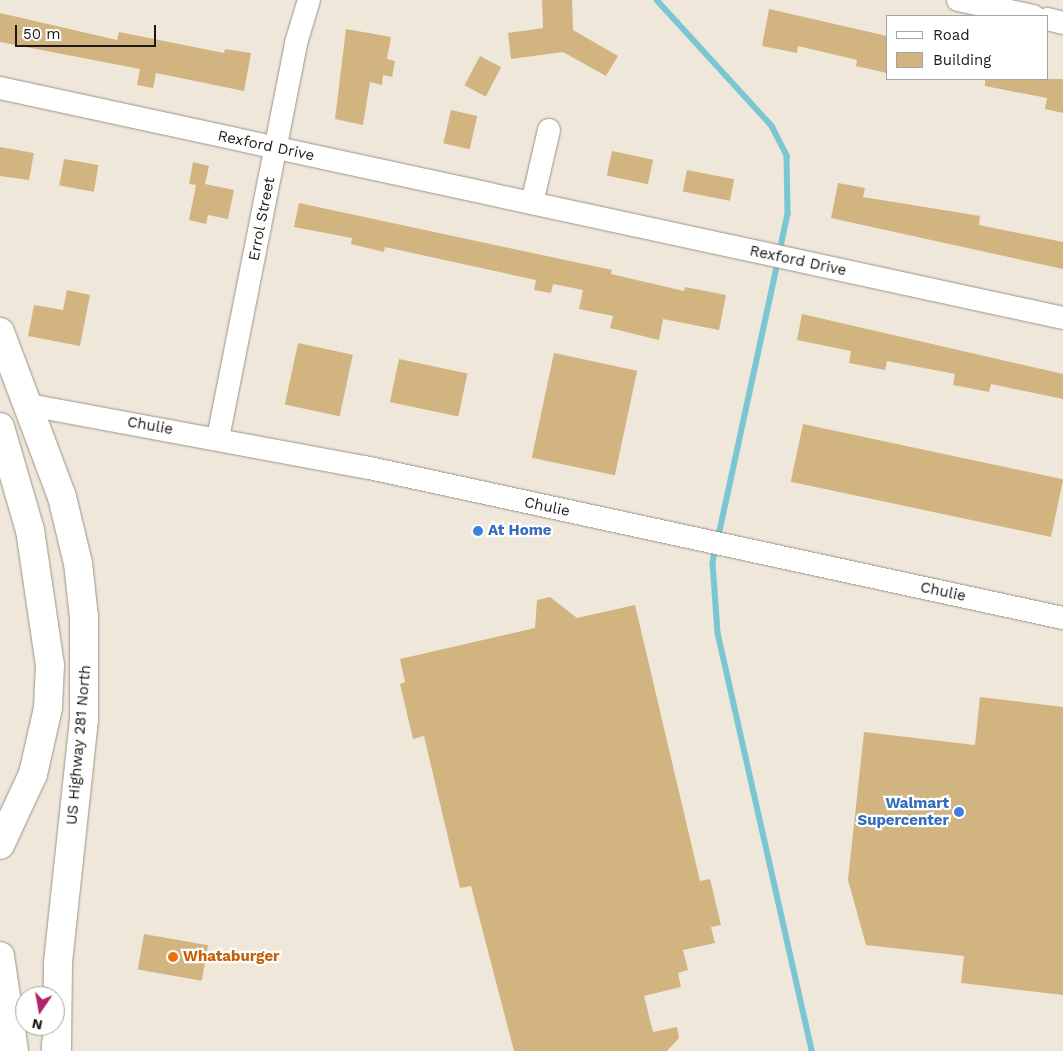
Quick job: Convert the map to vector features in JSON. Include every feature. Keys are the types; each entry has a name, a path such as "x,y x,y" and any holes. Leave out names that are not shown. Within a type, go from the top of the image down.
{"main road":[{"name":"US Highway 281 North","path":"0,332 62,497 78,563 87,666 58,964 56,1049"},
{"path":"0,426 30,530 50,665 48,708 33,774 0,845"},
{"path":"0,956 14,1051"}],"street":[{"name":"Errol Street","path":"218,438 309,0"},
{"path":"958,0 1028,15"},
{"path":"1048,19 1063,23"},
{"name":"Rexford Drive","path":"0,88 1063,318"},
{"path":"532,203 549,130"},
{"name":"Chulie","path":"29,405 218,438 1063,618"}],"building":[{"path":"542,0 572,0 573,30 618,56 606,76 563,52 511,59 508,33 543,28"},
{"path":"769,9 886,36 886,73 856,66 857,60 798,46 797,53 762,46"},
{"path":"0,13 117,40 119,32 224,53 225,49 251,53 244,91 156,73 153,88 137,85 140,69 0,42"},
{"path":"346,29 391,37 387,59 395,61 392,77 383,75 382,85 370,82 363,125 335,119"},
{"path":"480,56 501,67 486,96 465,85"},
{"path":"1063,79 1063,113 1045,109 1047,98 985,86 985,80"},
{"path":"451,110 477,116 470,149 443,143"},
{"path":"0,147 34,153 29,180 0,176"},
{"path":"612,151 653,160 648,184 607,175"},
{"path":"64,159 98,165 94,192 59,186"},
{"path":"193,162 209,166 205,184 234,190 228,219 208,215 206,224 189,220 196,185 189,184"},
{"path":"687,170 734,179 730,201 683,192"},
{"path":"838,183 865,188 863,197 980,216 979,225 1063,242 1063,269 831,218"},
{"path":"299,203 612,270 611,274 684,291 685,287 726,295 719,330 663,319 659,340 610,328 613,316 579,309 583,290 553,284 551,293 534,290 536,280 385,247 384,252 351,244 352,238 294,227"},
{"path":"67,290 90,295 80,346 28,336 34,305 63,310"},
{"path":"802,314 1063,374 1063,399 991,384 989,392 953,385 955,374 887,361 885,370 849,363 851,351 797,340"},
{"path":"298,343 353,355 340,416 285,405"},
{"path":"554,353 637,371 615,475 532,458"},
{"path":"399,359 467,374 458,417 390,402"},
{"path":"803,424 1063,479 1051,537 791,482"},
{"path":"550,597 577,618 635,605 700,881 710,879 721,925 711,927 715,943 683,950 688,970 678,973 681,987 644,996 653,1032 677,1027 679,1038 667,1051 514,1051 471,886 460,888 424,736 413,739 400,684 405,682 400,659 535,628 537,600"},
{"name":"Walmart Supercenter","path":"980,697 1063,707 1063,995 961,983 964,956 866,945 848,880 864,732 975,745"},
{"name":"Whataburger","path":"144,934 208,945 202,981 138,969"}],"waterway":[{"path":"657,0 772,126 787,156 788,214 780,252"},
{"path":"718,538 778,261"},
{"path":"716,547 713,563 718,633 812,1051"}],"place":[{"name":"At Home","path":"478,531"},
{"name":"Walmart Supercenter","path":"959,812"},
{"name":"Whataburger","path":"173,957"}]}
